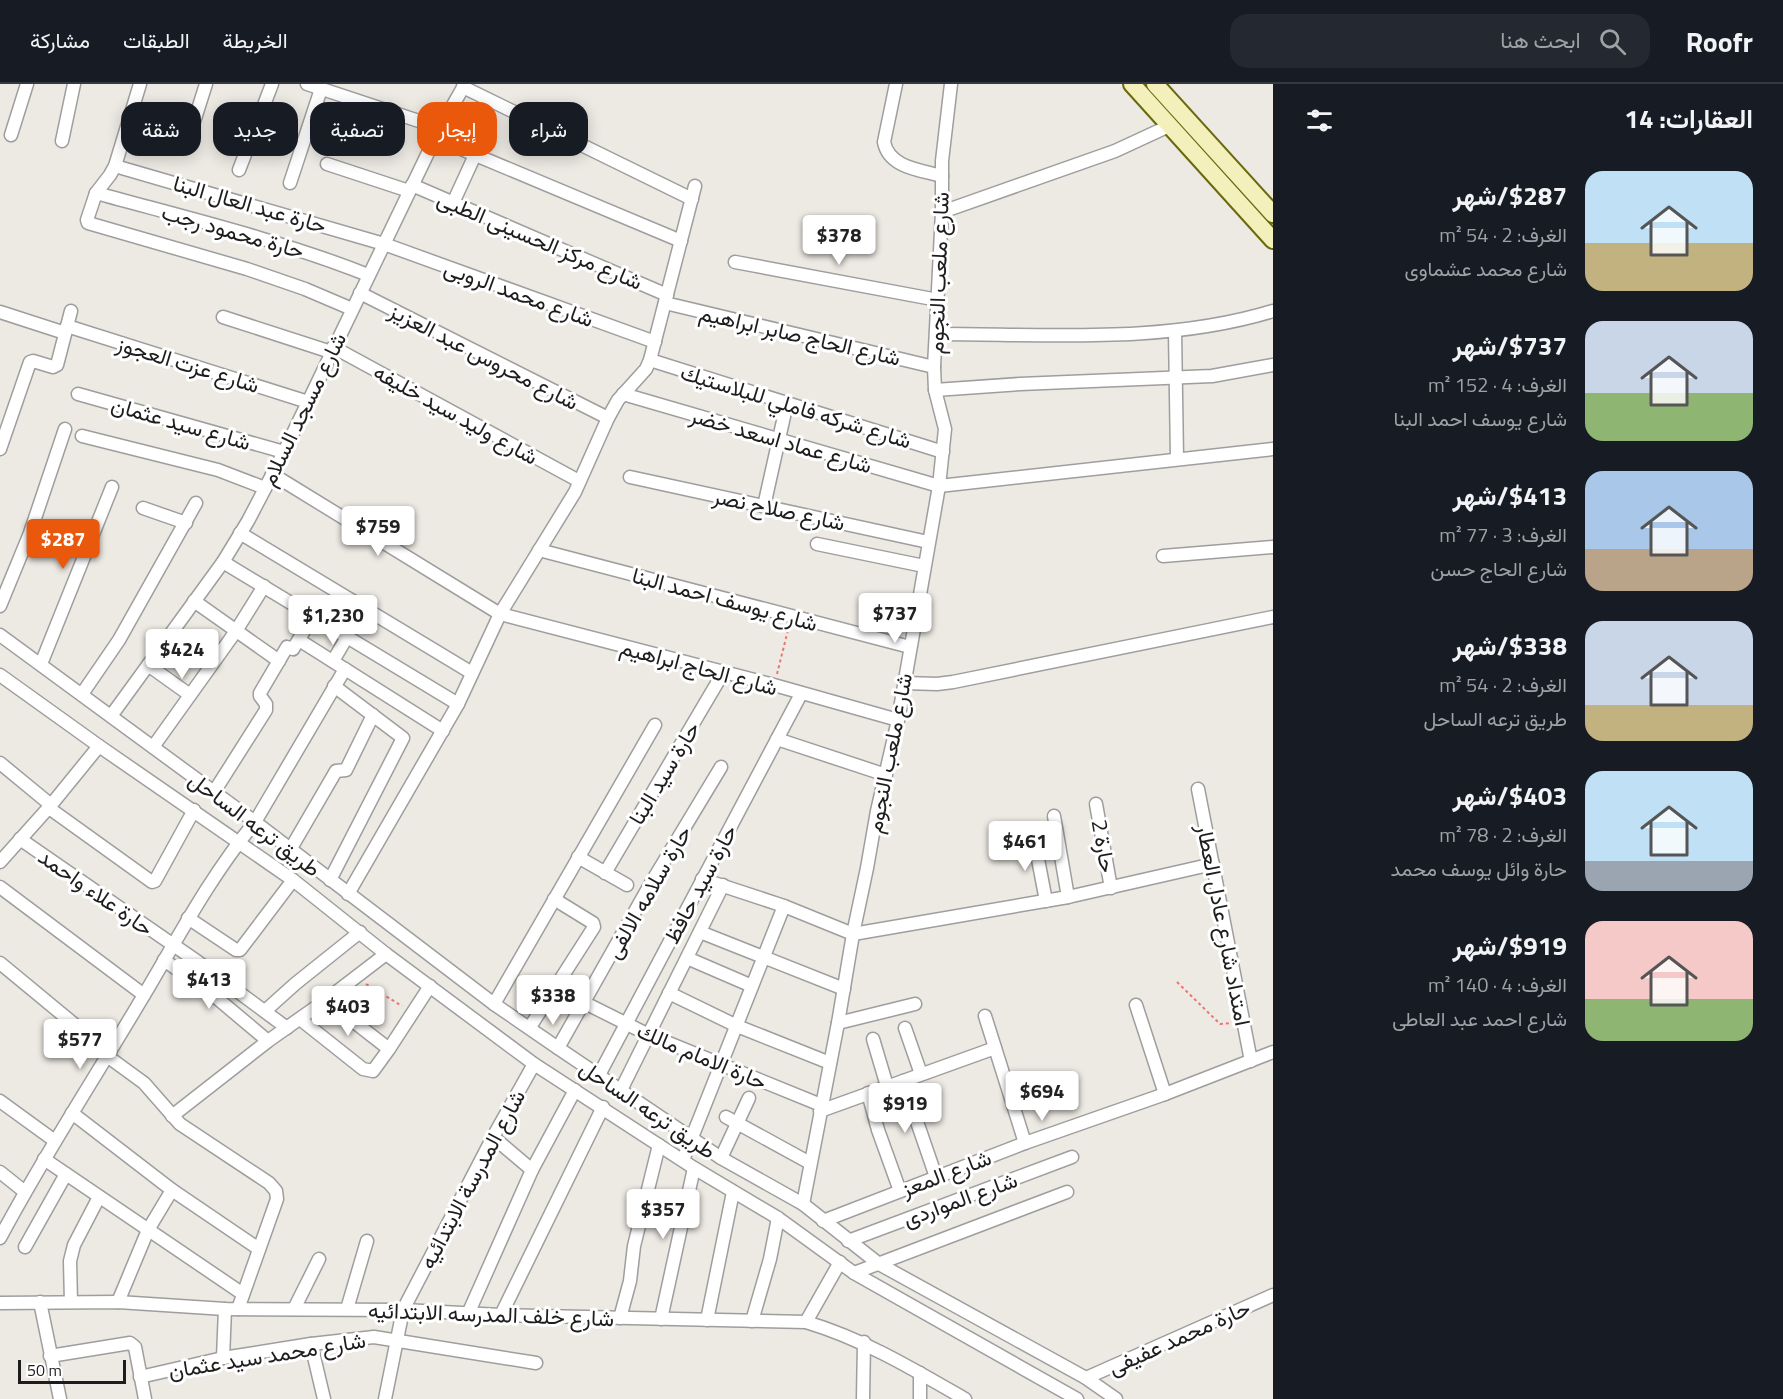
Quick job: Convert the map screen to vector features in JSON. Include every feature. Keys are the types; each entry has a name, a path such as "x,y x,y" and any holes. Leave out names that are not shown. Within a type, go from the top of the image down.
{"main road":[{"path":"1132,84 1273,240"},
{"path":"1155,84 1273,214"}],"street":[{"path":"11,135 27,84"},
{"path":"62,141 74,84"},
{"path":"140,84 115,166 96,193 88,223 247,269 305,289 352,309"},
{"path":"200,102 206,84"},
{"path":"239,170 272,84"},
{"path":"307,84 417,125"},
{"path":"896,84 884,142 886,150 890,157 898,163 942,176"},
{"name":"شارع ملعب النجوم","path":"803,1204 853,934 898,720 939,486 945,429 935,390 934,367 944,136 951,84"},
{"path":"464,86 692,199"},
{"name":"شارع مسجد السلام","path":"455,102 464,86"},
{"path":"290,183 321,88"},
{"path":"942,212 1115,151 1169,126"},
{"name":"شارع مسجد السلام","path":"111,716 223,562 240,533 284,452 426,156"},
{"path":"453,203 475,156"},
{"path":"477,156 681,241"},
{"name":"شارع مركز الحسينى الطبى","path":"327,164 411,188 453,203 666,299"},
{"name":"حارة عبد العال البنا","path":"115,166 384,244"},
{"path":"348,894 458,704 500,614 575,492 608,418 623,394 646,369 695,186"},
{"name":"حارة محمود رجب","path":"96,193 299,249 368,275"},
{"name":"شارع محمد الروبى","path":"384,244 655,342"},
{"path":"735,262 938,300"},
{"name":"شارع محروس عبد العزيز","path":"360,293 608,418"},
{"name":"شارع الحاج صابر ابراهيم","path":"666,299 934,367"},
{"path":"0,449 30,362 56,367 71,311"},
{"path":"937,334 1105,334 1175,331 1273,311"},
{"name":"شارع عزت العجوز","path":"0,312 308,402"},
{"name":"شارع وليد سيد خليفه","path":"224,317 332,349 579,481"},
{"path":"1175,331 1177,459"},
{"name":"شارع شركه فاملي للبلاستيك","path":"650,360 943,452"},
{"path":"935,390 1175,378 1247,371 1273,365"},
{"name":"شارع سيد عثمان","path":"78,394 284,452"},
{"name":"شارع عماد اسعد خضر","path":"623,394 939,486"},
{"path":"764,506 787,403"},
{"path":"0,606 34,522 65,429"},
{"path":"82,436 218,470 265,488"},
{"path":"939,486 1273,449"},
{"name":"شارع الحاج ابراهيم","path":"272,474 500,614 774,685 898,720"},
{"name":"شارع صلاح نصر","path":"630,477 928,542"},
{"path":"41,664 112,487"},
{"path":"82,694 119,640 196,503"},
{"path":"142,508 186,523"},
{"path":"240,533 472,673"},
{"path":"817,544 924,566"},
{"path":"1163,556 1273,547"},
{"name":"شارع يوسف احمد البنا","path":"539,550 910,647"},
{"path":"223,562 458,704"},
{"path":"153,747 236,631 264,586"},
{"path":"195,601 279,661"},
{"path":"214,792 266,710 266,704 260,693 287,647 292,649 313,616"},
{"path":"904,683 953,682 1273,617"},
{"name":"طريق ترعه الساحل","path":"0,635 255,822 494,1004 558,1048 721,1158 803,1204 879,1264 1086,1378 1116,1399"},
{"path":"333,661 347,637"},
{"path":"299,639 443,731"},
{"path":"148,665 190,695"},
{"path":"0,1238 24,1192 188,918 238,843 255,822 345,669"},
{"name":"حارة سيد البنا","path":"605,873 723,673"},
{"name":"طريق ترعه الساحل","path":"0,675 293,880 386,954 534,1064 694,1168 778,1218 854,1273 1077,1399"},
{"path":"330,880 403,738 334,686"},
{"name":"حارة سيد حافظ","path":"599,1075 801,694"},
{"path":"290,849 336,771 346,770 373,715"},
{"path":"494,1004 655,725"},
{"path":"777,739 886,775"},
{"path":"0,862 99,746"},
{"path":"0,763 50,806 154,882 194,810"},
{"name":"حارة سلامه الالفى","path":"558,1048 651,883 721,767"},
{"name":"امتداد شارع عادل العطار","path":"1198,789 1251,1061"},
{"name":"حارة 2","path":"1096,804 1111,888"},
{"path":"1054,816 1068,897"},
{"path":"1034,838 1046,901"},
{"name":"حارة علاء واحمد","path":"20,839 288,1028"},
{"path":"578,857 627,885"},
{"path":"702,879 784,906 853,934 1068,897 1213,864"},
{"path":"188,918 236,950 240,950 293,880"},
{"path":"621,1090 723,885"},
{"path":"0,887 144,995"},
{"path":"530,1027 594,927 593,923 554,899"},
{"path":"683,1160 784,906"},
{"path":"265,1011 360,932"},
{"path":"700,932 844,989"},
{"path":"172,1116 268,1041 386,954"},
{"path":"687,958 752,986"},
{"path":"164,960 218,999 268,1041"},
{"path":"0,963 144,1083 172,1116 269,1183 276,1191 276,1203 243,1294 231,1309 223,1358"},
{"path":"300,1019 369,1072 375,1069 389,1049 429,986"},
{"path":"669,993 737,1026 830,1063"},
{"path":"326,1000 389,1049"},
{"name":"حارة الامام مالك","path":"585,1003 649,1035 820,1108"},
{"path":"838,1023 915,1004"},
{"path":"1136,1005 1165,1094"},
{"path":"985,1016 1025,1143"},
{"path":"904,1028 921,1074"},
{"path":"873,1039 887,1086"},
{"path":"820,1108 995,1048"},
{"name":"شارع المعز","path":"823,1221 1025,1143 1165,1094 1273,1052"},
{"name":"شارع المدرسة الابتدائيه","path":"385,1399 403,1310 493,1137 534,1064"},
{"path":"903,1081 936,1177"},
{"path":"468,1314 532,1170 575,1090"},
{"path":"868,1093 878,1130 900,1191"},
{"path":"721,1158 732,1119 749,1098"},
{"path":"0,1101 55,1141"},
{"path":"501,1315 603,1107"},
{"path":"72,1113 172,1190 259,1249"},
{"path":"732,1119 810,1163"},
{"path":"493,1137 532,1170"},
{"path":"620,1318 630,1281 634,1246 659,1145"},
{"name":"شارع المواردى","path":"848,1241 1072,1157"},
{"path":"44,1159 243,1294"},
{"path":"661,1319 694,1168"},
{"path":"0,1172 24,1192"},
{"path":"25,1247 66,1174"},
{"path":"118,1302 148,1230 172,1190"},
{"path":"707,1320 733,1192"},
{"path":"854,1273 1067,1192"},
{"path":"71,1302 70,1261 74,1245 99,1197"},
{"path":"752,1321 770,1259 778,1218"},
{"path":"347,1309 367,1241"},
{"path":"294,1309 319,1259"},
{"path":"806,1322 840,1262"},
{"name":"حارة محمد عفيفى","path":"1086,1378 1273,1295"},
{"path":"40,1302 60,1399"},
{"name":"شارع خلف المدرسه الابتدائيه","path":"0,1303 118,1302 231,1309 403,1310 501,1315 806,1322 836,1330 864,1342 965,1399"},
{"name":"شارع محمد سيد عثمان","path":"140,1377 223,1358 374,1337 536,1363"},
{"path":"864,1342 864,1399"},
{"path":"50,1356 127,1343 134,1345 145,1399"},
{"path":"311,1344 324,1399"},
{"path":"920,1373 920,1399"}],"path":[{"path":"774,685 791,616"},
{"path":"356,978 413,1012"},
{"path":"1177,982 1220,1024 1243,1021"}]}
